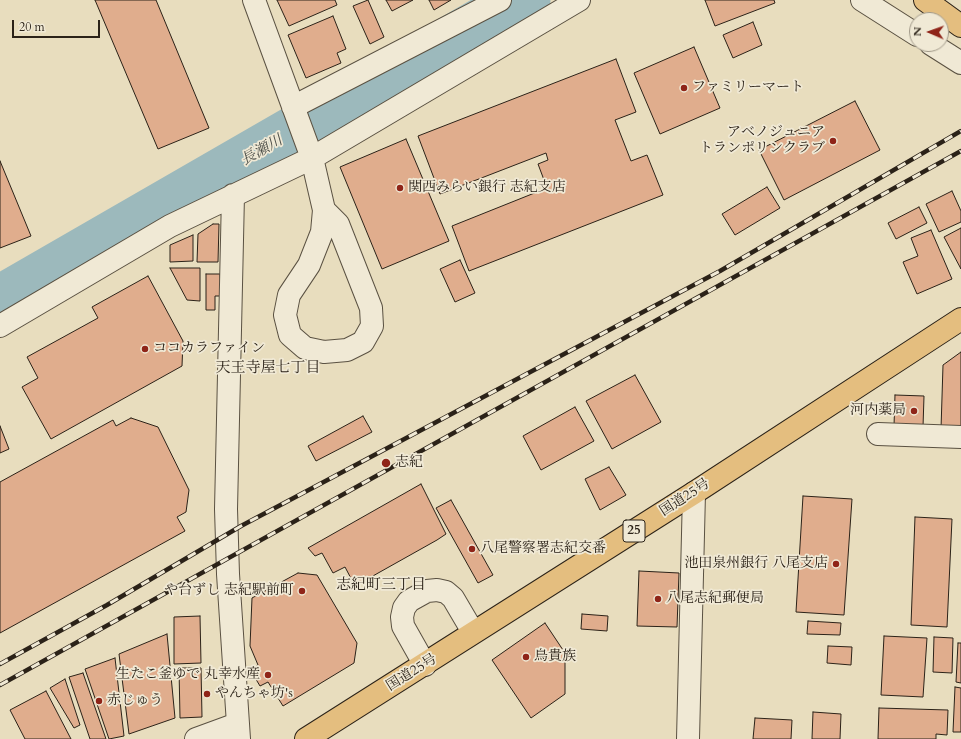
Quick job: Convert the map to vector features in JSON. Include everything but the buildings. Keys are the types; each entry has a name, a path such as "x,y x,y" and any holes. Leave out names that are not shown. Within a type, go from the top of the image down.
{"highway":[{"path":"925,0 961,26"},
{"name":"国道25号","path":"306,739 425,665 473,632 694,493 961,319"}],"street":[{"path":"254,0 312,158 324,210 322,232 309,265 289,296 285,315 290,336 305,348 324,352 347,350 363,342 372,326 371,308 338,224 324,210"},
{"path":"293,107 500,0"},
{"path":"0,326 170,226 312,158 579,0"},
{"path":"862,0 909,30"},
{"path":"944,52 961,63"},
{"path":"196,739 238,732 226,509 233,195"},
{"path":"878,434 961,437"},
{"path":"688,739 694,493"},
{"path":"425,665 403,626 402,617 404,608 409,601 427,591 436,590 446,592 453,598 473,632"}],"waterway":[{"name":"長瀬川","path":"0,302 524,0"}],"railway":[{"path":"0,664 107,605 241,526 720,271 961,131"},
{"path":"0,685 961,151"}],"place":[{"name":"ファミリーマート","path":"684,88"},
{"name":"アベノジュニア トランポリンクラブ","path":"833,141"},
{"name":"関西みらい銀行 志紀支店","path":"400,188"},
{"name":"ココカラファイン","path":"145,349"},
{"name":"河内薬局","path":"914,411"},
{"name":"志紀","path":"386,463"},
{"name":"八尾警察署志紀交番","path":"472,549"},
{"name":"池田泉州銀行 八尾支店","path":"836,564"},
{"name":"や台ずし 志紀駅前町","path":"302,591"},
{"name":"八尾志紀郵便局","path":"658,599"},
{"name":"鳥貴族","path":"526,657"},
{"name":"生たこ釜ゆで 丸幸水産","path":"268,675"},
{"name":"やんちゃ坊's","path":"207,694"},
{"name":"赤じゅう","path":"99,701"}],"district":[{"name":"天王寺屋七丁目","path":"268,369"},
{"name":"志紀町三丁目","path":"381,586"}]}
